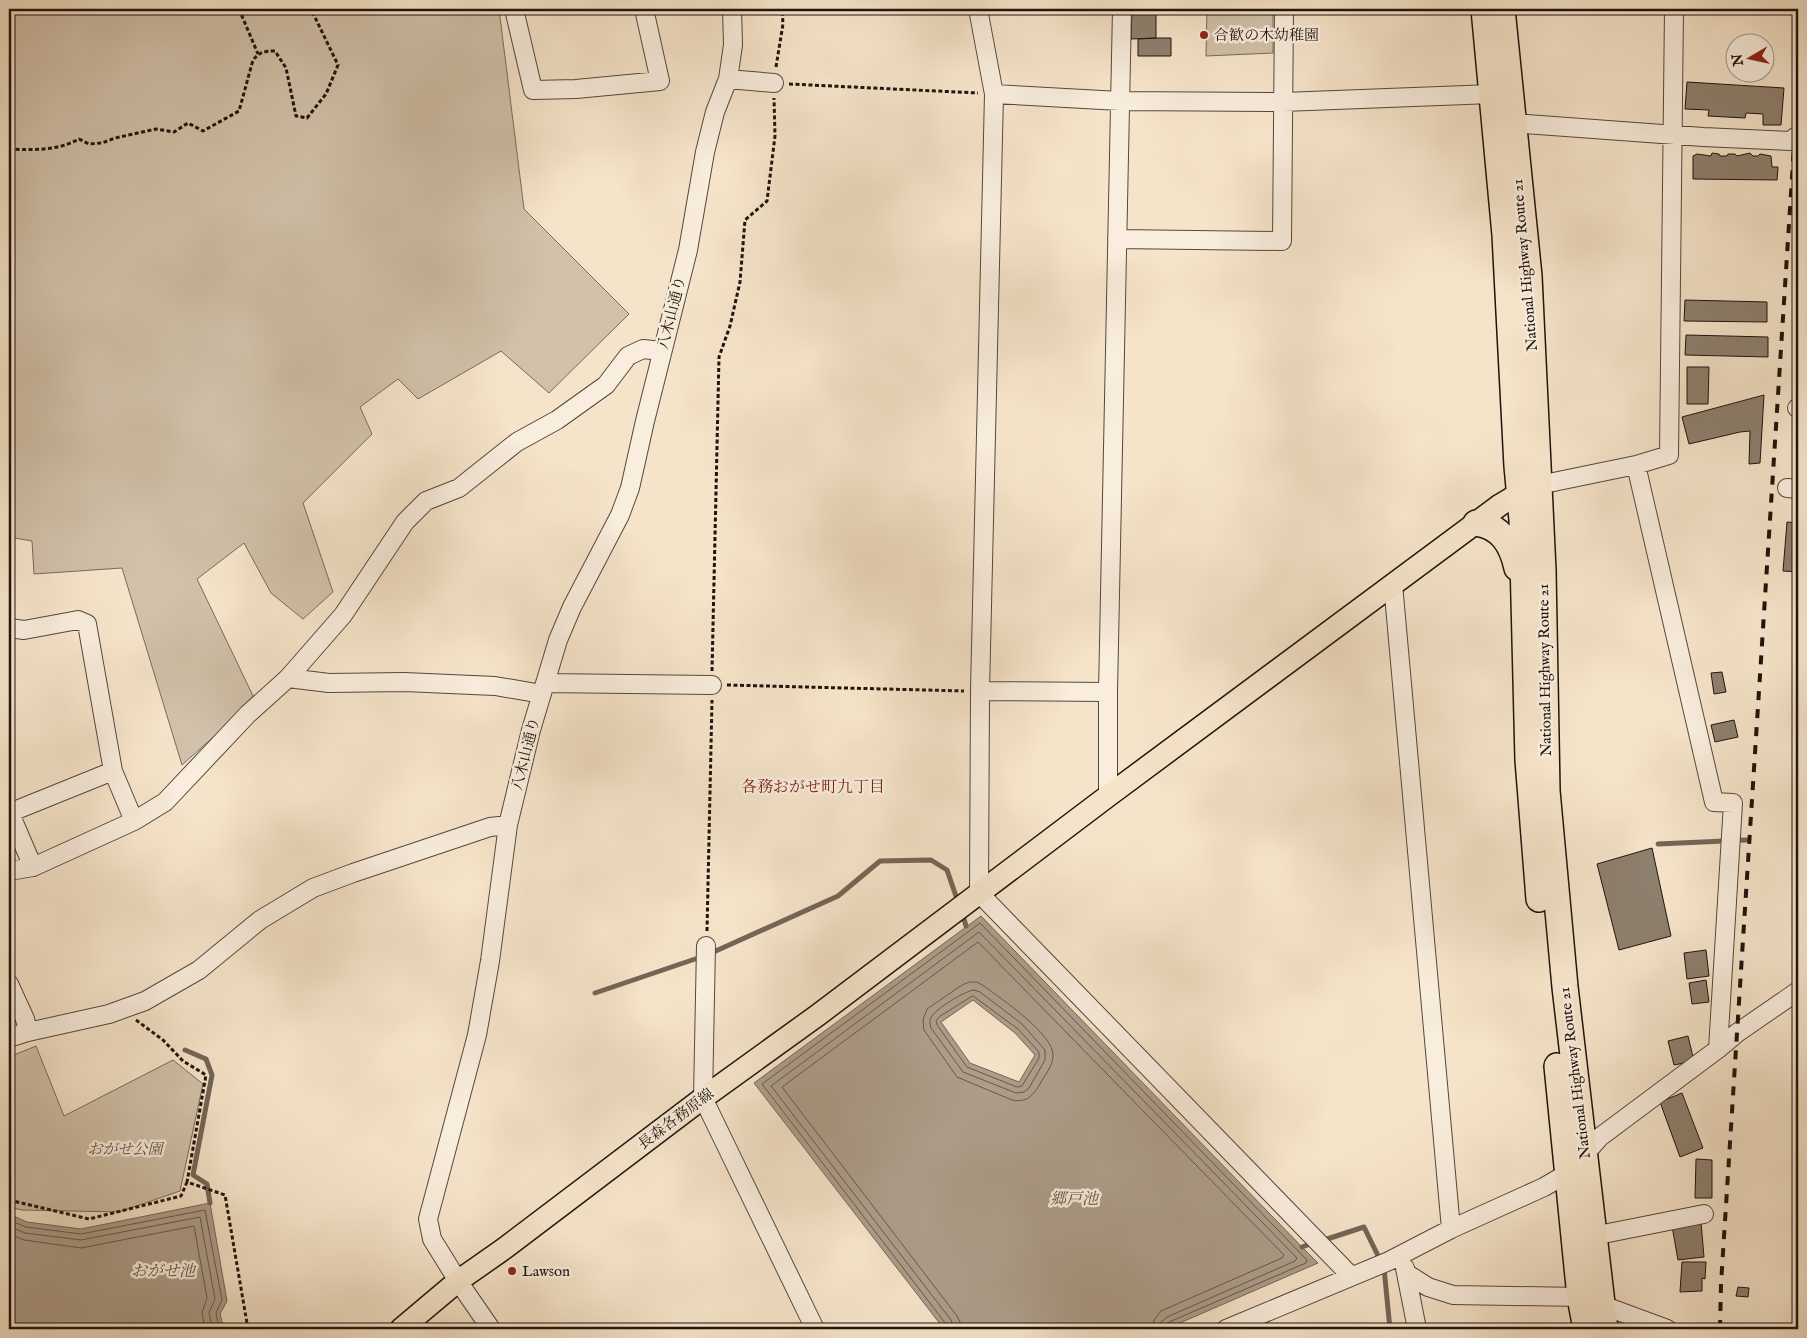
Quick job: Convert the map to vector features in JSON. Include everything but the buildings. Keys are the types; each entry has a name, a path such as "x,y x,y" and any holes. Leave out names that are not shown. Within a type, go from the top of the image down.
{"highway":[{"name":"National Highway Route 21","path":"1484,9 1505,235 1516,447 1530,489 1543,570 1547,790 1564,978 1593,1236 1598,1319"},
{"name":"National Highway Route 21","path":"1502,9 1512,123 1529,276 1530,489 1525,607 1528,751 1535,859 1568,1173 1598,1319"},
{"path":"1476,523 1486,524 1505,537 1514,554 1525,607"}],"main road":[{"name":"長森各務原線","path":"401,1329 458,1281 505,1248 703,1098 818,1015 1108,796 1476,523 1530,489"}],"street":[{"path":"514,9 534,90 576,89 660,81 644,9"},
{"name":"八木山通り","path":"491,1329 432,1239 428,1219 472,1053 490,961 508,825 531,730 558,640 572,607 620,516 630,488 644,421 688,250 705,152 715,112 728,79 733,45 732,9"},
{"path":"978,9 994,94 980,691 966,903 1327,1252 1359,1273"},
{"path":"1108,796 1108,692 1122,9"},
{"path":"1117,238 1282,241 1284,9"},
{"path":"1530,489 1636,465 1669,455 1674,9"},
{"path":"728,79 774,83"},
{"path":"994,94 1120,101 1283,102 1492,94"},
{"path":"1512,123 1791,141 1798,137"},
{"path":"9,870 33,866 134,821 165,802 248,714 288,678 343,615 405,522 426,500 459,488 517,442 557,420 606,385 628,356 643,349 662,351"},
{"path":"1636,465 1714,802 1733,803 1718,1049"},
{"path":"1393,584 1451,1229"},
{"path":"9,628 24,630 78,620 87,624 113,771 134,821"},
{"path":"288,678 329,683 404,682 544,688 712,685"},
{"path":"980,691 1108,692"},
{"path":"33,866 9,812 113,771"},
{"path":"9,1038 109,1014 145,1001 199,970 260,920 313,888 490,827 508,825"},
{"path":"706,954 703,1098 815,1329"},
{"path":"9,984 25,1020 28,1032"},
{"path":"1226,1329 1395,1258 1451,1229 1544,1187 1568,1173 1584,1152 1600,1137 1718,1049 1737,1032 1798,991"},
{"path":"1593,1236 1704,1214"},
{"path":"1395,1258 1406,1273 1428,1287 1453,1295 1668,1329"},
{"path":"1406,1273 1417,1329"}],"path":[{"path":"239,9 258,54"},
{"path":"9,149 42,150 67,146 79,139 89,144 102,144 115,138 156,129 174,132 188,123 204,132 239,111 253,60 258,54 275,51 286,68 296,116 307,118 326,94 338,65 310,9"},
{"path":"706,954 719,356 730,326 740,282 745,220 767,201 775,136 774,83 782,24 782,9"},
{"path":"774,83 994,94"},
{"path":"712,685 980,691"},
{"path":"9,1200 89,1218 181,1196 187,1182 206,1075 183,1061 163,1040 122,1009"},
{"path":"187,1182 225,1195 248,1329"}],"green space":[{"path":"9,9 499,9 524,209 629,314 549,393 501,351 418,399 398,379 360,407 372,434 303,503 333,592 303,619 271,593 244,543 197,579 255,700 182,765 122,568 34,574 32,541 9,537"},
{"path":"1207,9 1273,9 1273,53 1206,56"},
{"name":"おがせ公園","path":"36,1046 64,1116 173,1060 203,1084 180,1191 119,1212 22,1210 9,1207 9,1057"}],"water":[{"name":"郷戸池","path":"981,916 1318,1263 1166,1329 944,1329 754,1083","holes":["973,1000 1015,1033 1035,1055 1019,1082 970,1063 941,1022"]},
{"name":"おがせ池","path":"210,1203 227,1301 220,1314 224,1329 9,1329 9,1214 27,1222 81,1229"}],"waterway":[{"path":"1658,844 1746,840"},
{"path":"709,954 838,896 880,861 931,860 947,870 958,902"},
{"path":"962,912 966,926"},
{"path":"595,993 701,957"},
{"path":"185,1050 206,1059 212,1075 193,1175 207,1184 210,1203"},
{"path":"1321,1241 1364,1227 1384,1268 1390,1329"},
{"path":"1302,1247 1313,1243"}],"railway":[{"path":"1720,1329 1721,1284 1798,84"}],"place":[{"name":"合歓の木幼稚園","path":"1204,35"},
{"name":"Lawson","path":"512,1271"}],"district":[{"name":"各務おがせ町九丁目","path":"813,788"}]}
